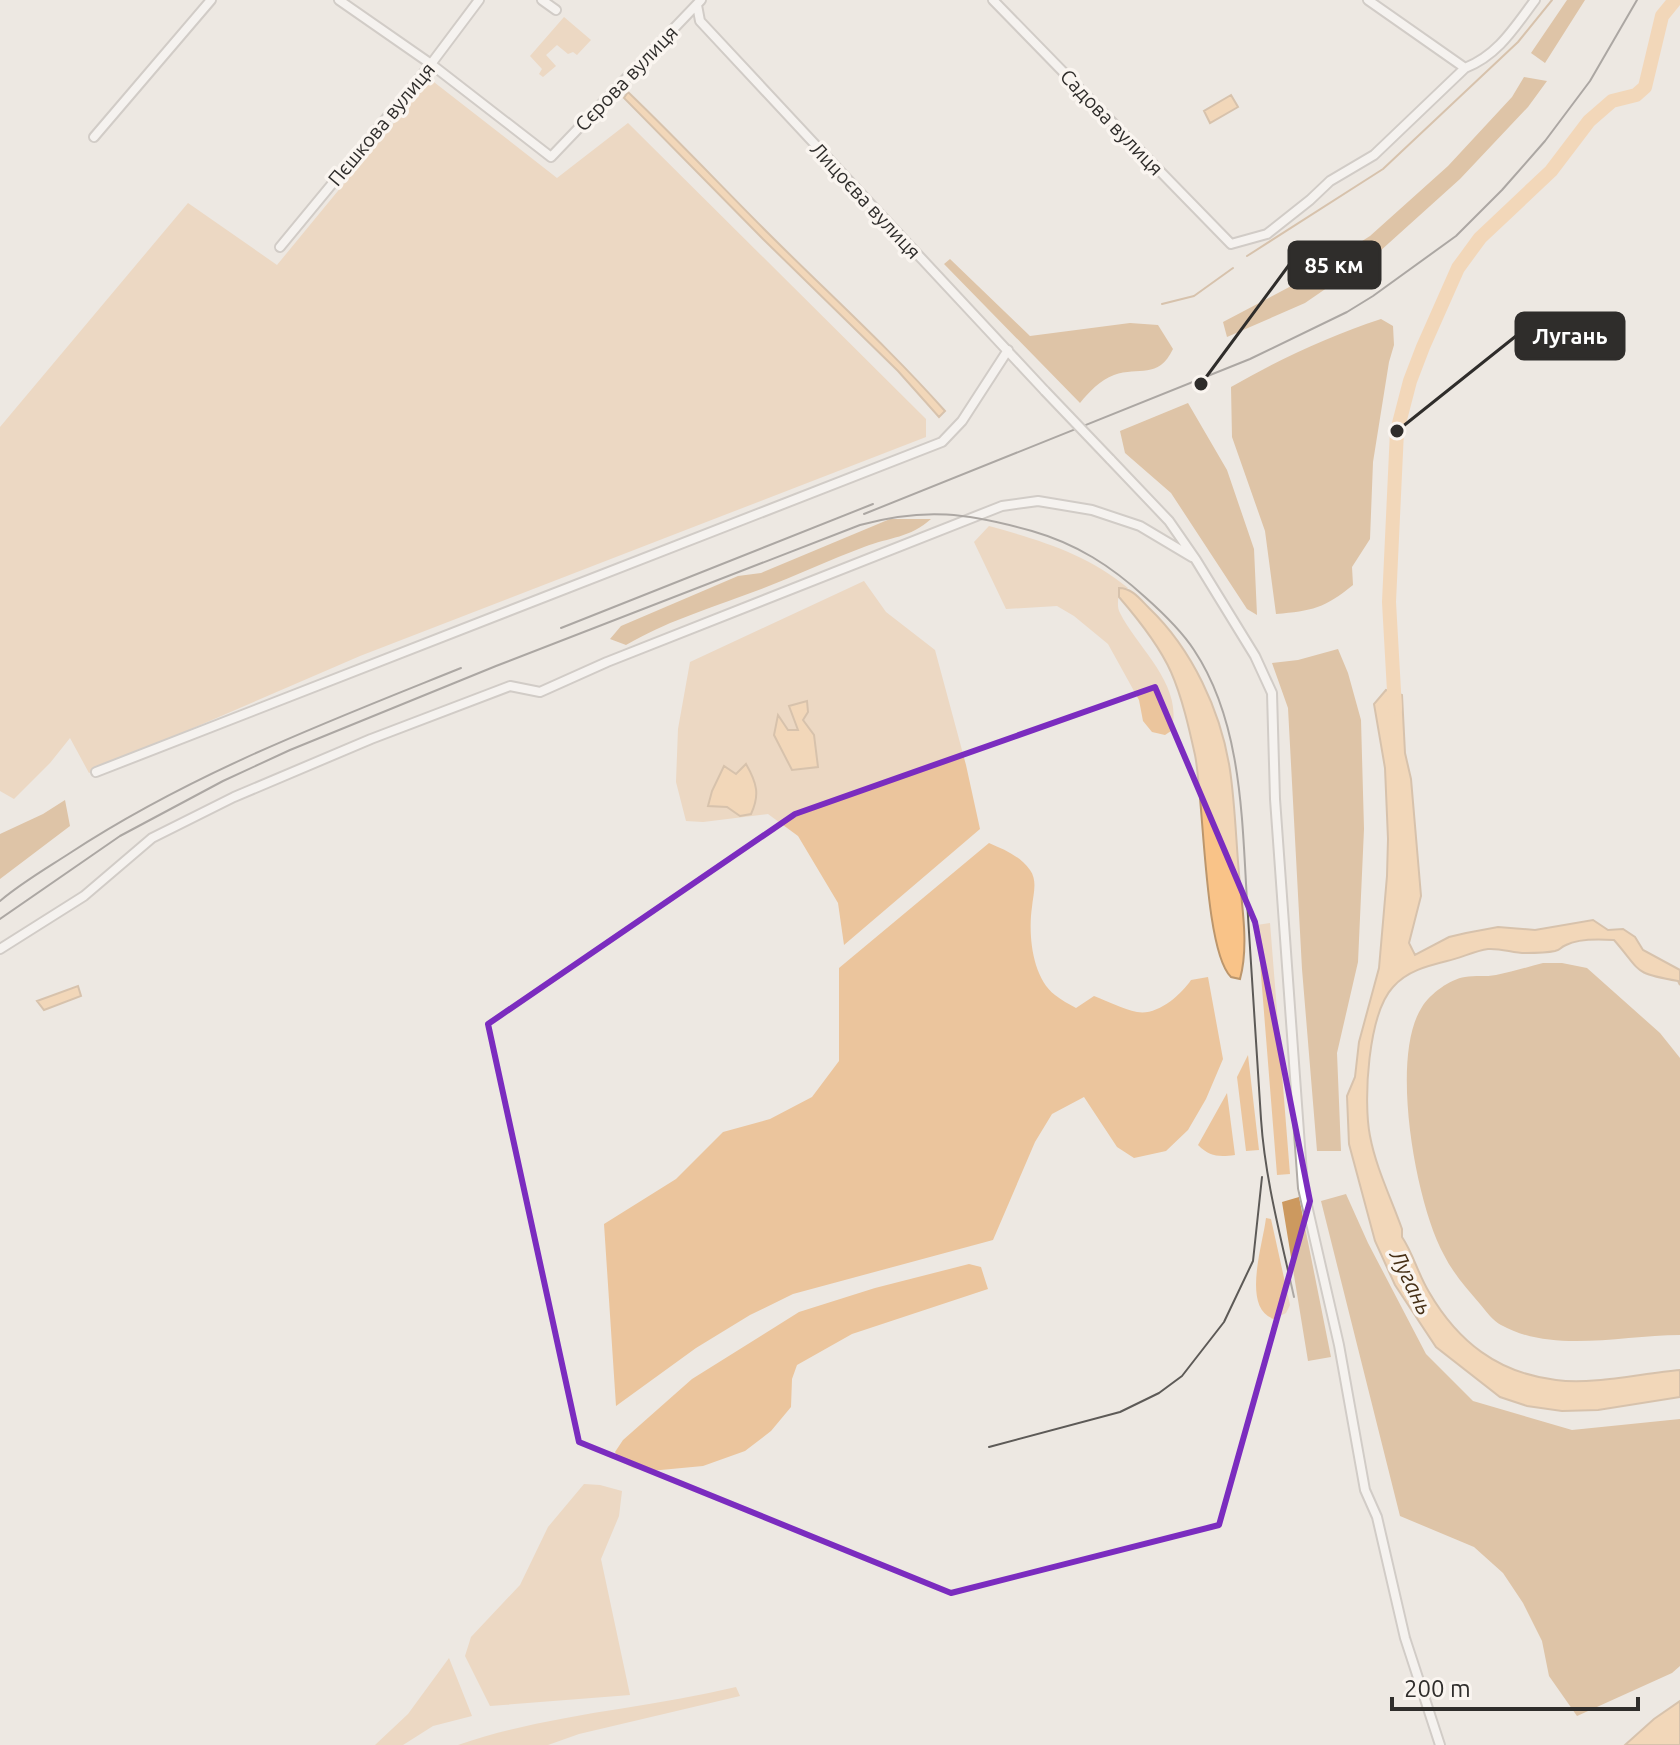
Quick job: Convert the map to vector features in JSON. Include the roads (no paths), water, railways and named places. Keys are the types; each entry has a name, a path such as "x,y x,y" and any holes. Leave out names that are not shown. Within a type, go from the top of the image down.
{"street":[{"path":"94,137 211,0"},
{"path":"339,0 431,64"},
{"name":"Пєшкова вулиця","path":"280,247 431,64 479,0"},
{"path":"542,0 556,10"},
{"name":"Садова вулиця","path":"993,0 1231,244 1267,234 1330,181 1374,155 1465,68"},
{"path":"1368,0 1465,68 1482,62 1498,50 1535,0"},
{"name":"Сєрова вулиця","path":"431,64 551,157 699,2"},
{"name":"Лицоєва вулиця","path":"699,2 700,21 1169,521 1255,656 1272,693 1275,799 1303,1188 1339,1345 1365,1490 1377,1517 1405,1638 1440,1745"},
{"path":"96,772 942,442 962,421 1008,350"},
{"path":"0,949 84,896 152,838 234,797 371,739 510,686 540,692 607,662 1002,506 1038,501 1092,510 1140,526 1196,560"}],"water":[{"path":"628,92 903,365 945,411 939,417 898,371 624,98"},
{"path":"1231,95 1238,107 1210,123 1204,111"},
{"path":"1119,588 1139,598 1179,642 1202,682 1220,726 1232,783 1243,913 1244,953 1240,979 1231,977 1222,962 1215,938 1198,776 1182,702 1166,662 1148,633 1119,597"},
{"path":"1386,690 1402,695 1405,753 1411,779 1421,896 1409,943 1415,955 1449,937 1466,933 1498,927 1535,930 1593,920 1608,930 1623,929 1635,937 1643,950 1680,970 1680,985 1678,981 1639,970 1614,940 1590,940 1548,952 1483,950 1425,967 1399,981 1385,1000 1378,1017 1370,1058 1367,1102 1373,1148 1402,1229 1402,1237 1440,1310 1467,1340 1498,1362 1535,1376 1571,1381 1680,1370 1680,1397 1598,1410 1562,1411 1527,1406 1500,1397 1436,1347 1395,1285 1375,1241 1349,1144 1347,1096 1355,1077 1359,1042 1379,968 1388,839 1385,768 1374,704"},
{"path":"807,701 808,712 803,720 814,735 818,767 792,770 774,735 778,715 788,730 798,730 789,706"},
{"path":"746,764 756,789 751,814 740,816 727,807 708,806 724,766 736,774"},
{"path":"78,986 81,996 44,1010 37,1001"},
{"path":"1680,1701 1680,1745 1625,1745 1654,1719"}],"waterway":[{"path":"1247,256 1383,169 1518,42 1552,0"},
{"name":"Лугань","path":"1395,709 1389,602 1397,431 1423,347 1458,268 1480,238 1551,171 1589,121 1612,101 1636,95 1645,87 1662,16 1675,0"},
{"path":"1162,304 1194,296 1233,268"}],"railway":[{"path":"864,514 1250,359 1373,296 1456,236 1502,190 1545,141 1590,81 1637,0"},
{"path":"561,628 873,504"},
{"path":"0,919 120,836 223,781 290,750 496,666 860,525 905,516 946,514 1032,531 1064,542 1093,557 1158,609 1194,650 1222,708 1231,739 1241,805 1263,1141 1294,1297"},
{"path":"0,901 116,824 164,798 261,751 461,668"},
{"path":"989,1447 1120,1412 1159,1393 1182,1376 1224,1322 1253,1261 1262,1177"}],"place":[{"name":"85 км","path":"1201,384"},
{"name":"Лугань","path":"1397,431"}]}
